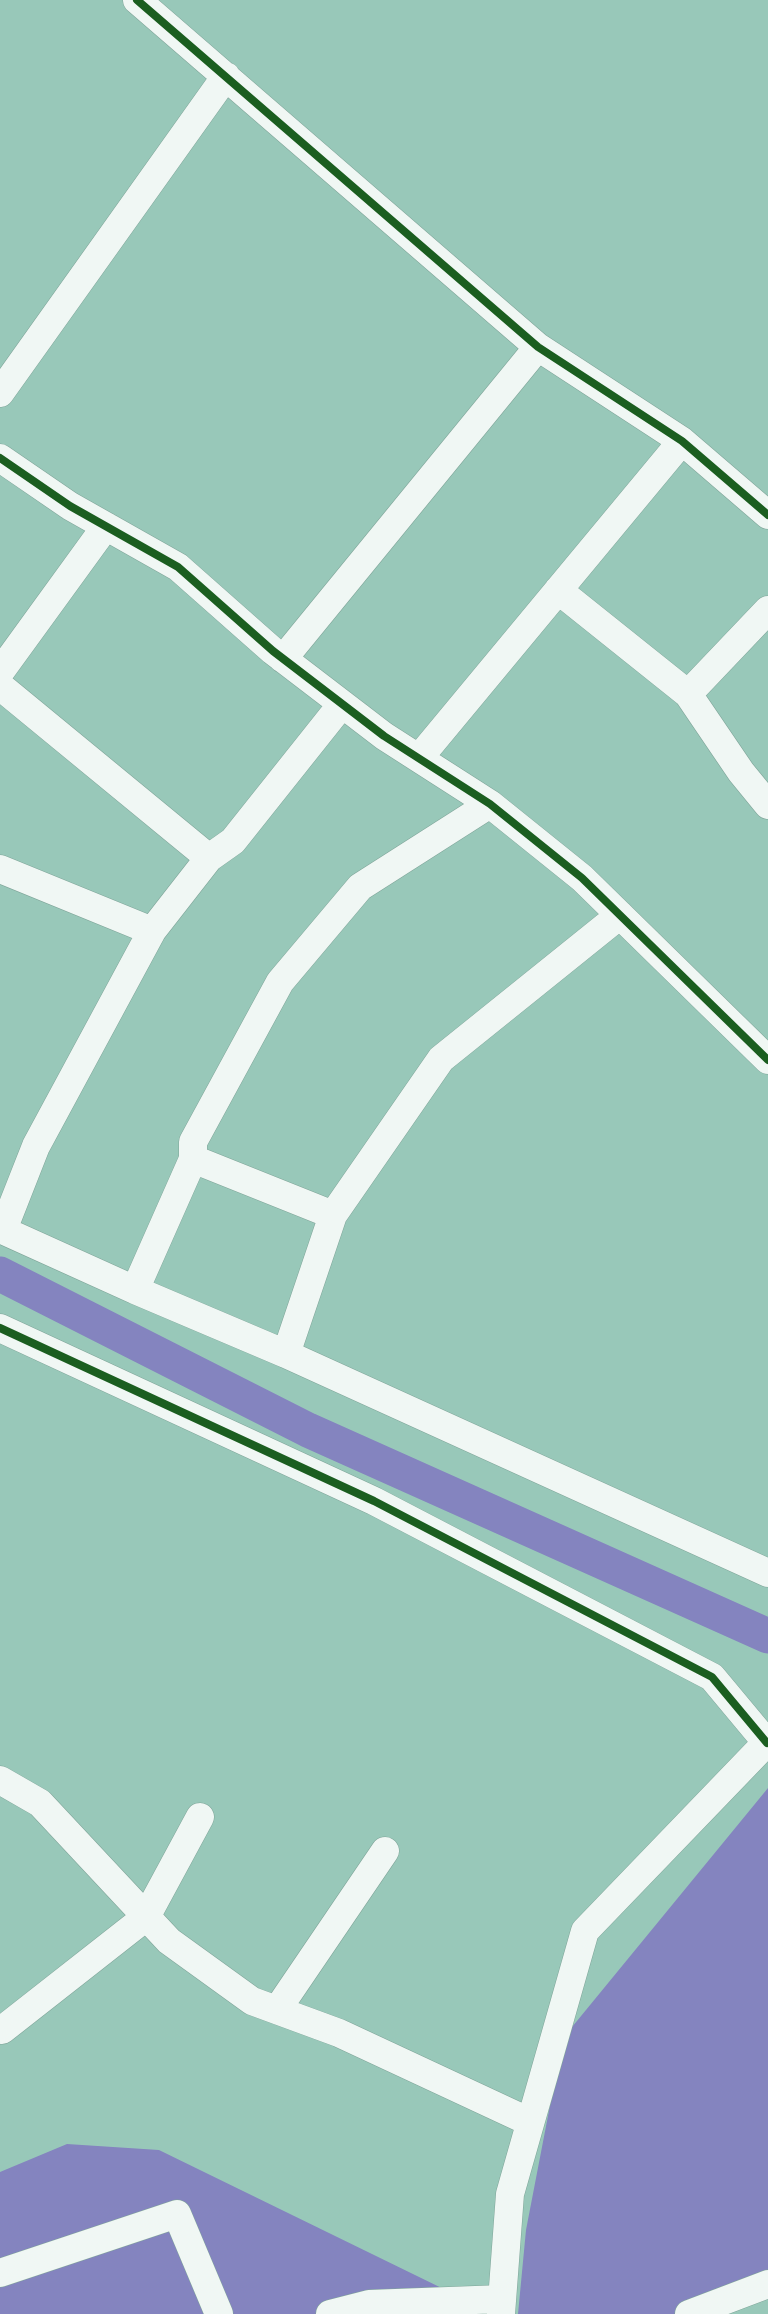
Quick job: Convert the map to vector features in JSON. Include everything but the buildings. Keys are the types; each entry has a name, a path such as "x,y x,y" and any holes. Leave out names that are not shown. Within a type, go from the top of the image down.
{"street":[{"path":"137,0 538,347 682,441 768,515"},
{"path":"0,393 226,76"},
{"path":"283,659 538,347"},
{"path":"418,758 682,441"},
{"path":"0,458 70,506 178,566 283,659 384,736 490,804 582,878 768,1060"},
{"path":"0,672 106,526"},
{"path":"558,590 688,694 741,772 768,805"},
{"path":"688,694 768,610"},
{"path":"0,686 209,858"},
{"path":"342,704 234,841 209,858 152,931 36,1146 2,1230 135,1290 286,1354 768,1573"},
{"path":"135,1290 193,1158 193,1142 280,982 360,887 490,804"},
{"path":"0,869 152,931"},
{"path":"286,1354 333,1214 441,1059 620,915"},
{"path":"193,1158 333,1214"},
{"path":"0,1328 374,1501 712,1677 767,1742 584,1931 510,2194 501,2306 369,2304 330,2314"},
{"path":"0,1780 40,1803 169,1941 252,2001 339,2033 530,2122"},
{"path":"2,2030 146,1917 200,1817"},
{"path":"277,2010 385,1851"},
{"path":"0,2273 177,2214 218,2314"},
{"path":"689,2314 768,2284"}],"water":[{"path":"768,1788 768,2295 720,2314 518,2314 526,2230 563,2038"},
{"path":"67,2144 159,2150 458,2296 450,2314 0,2314 0,2172"}],"waterway":[{"path":"0,1274 308,1430 768,1636"}],"cycle path":[{"path":"137,0 538,347 682,441 768,515"},
{"path":"0,458 70,506 178,567 273,651 384,736 490,804 582,878 768,1060"},
{"path":"0,1328 374,1501 712,1677 767,1743"}]}
